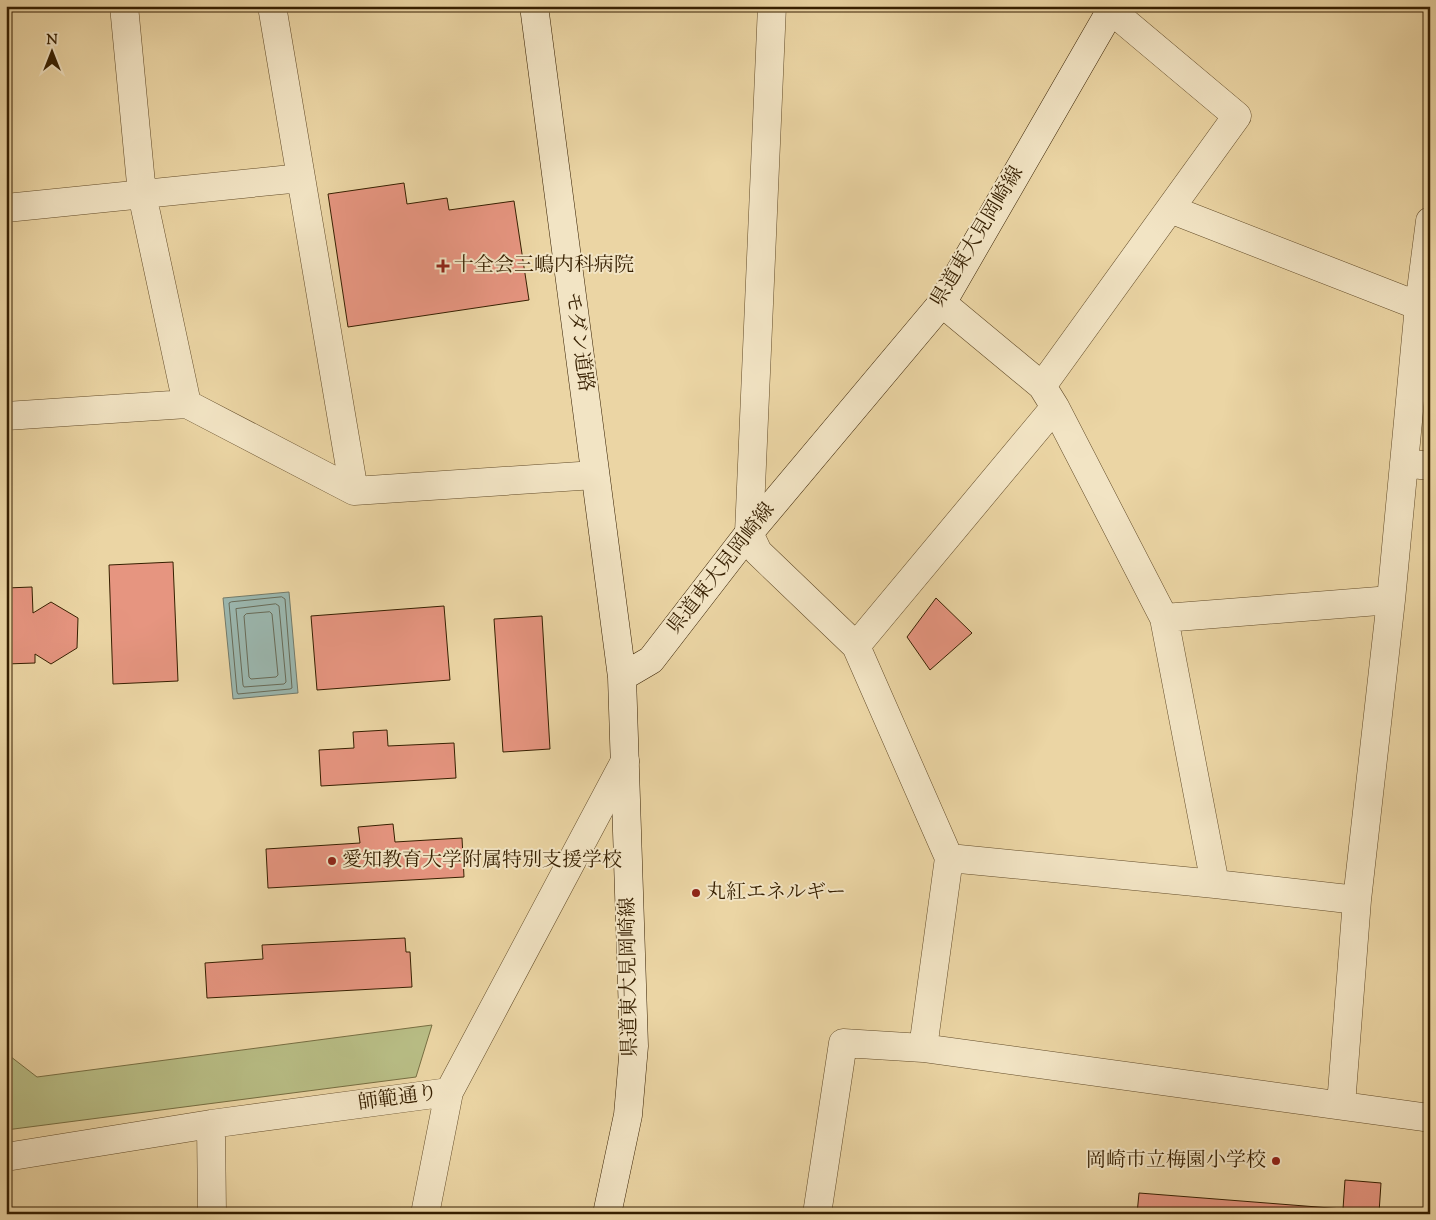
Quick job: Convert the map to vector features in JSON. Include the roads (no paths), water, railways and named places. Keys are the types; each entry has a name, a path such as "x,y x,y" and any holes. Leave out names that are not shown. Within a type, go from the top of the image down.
{"street":[{"path":"124,6 142,194 187,404"},
{"path":"272,6 354,491"},
{"name":"モダン道路","path":"534,6 622,677"},
{"path":"772,6 748,533 758,552 856,646 949,858 923,1048"},
{"path":"856,646 1049,397 1170,209 1237,116 1110,8"},
{"name":"県道東大見岡崎線","path":"608,1214 628,1115 634,1046 622,677 651,660 748,533 942,303 1110,8"},
{"path":"6,208 301,178"},
{"path":"1170,209 1419,306"},
{"path":"1341,1105 1358,900 1391,600 1417,465 1419,306 1430,221"},
{"path":"942,303 1049,397 1164,618 1214,884"},
{"path":"6,416 187,404 354,491 595,476"},
{"path":"1164,618 1391,600"},
{"name":"師範通り","path":"6,1157 211,1124 449,1092 624,761"},
{"path":"949,858 1358,900"},
{"path":"817,1214 843,1043 923,1048 1430,1118"},
{"path":"425,1214 449,1092"},
{"path":"211,1124 212,1214"}],"water":[{"path":"289,592 298,693 233,699 223,598"}],"place":[{"name":"十全会三嶋内科病院","path":"443,266"},
{"name":"愛知教育大学附属特別支援学校","path":"332,861"},
{"name":"丸紅エネルギー","path":"696,893"},
{"name":"岡崎市立梅園小学校","path":"1276,1161"}]}
